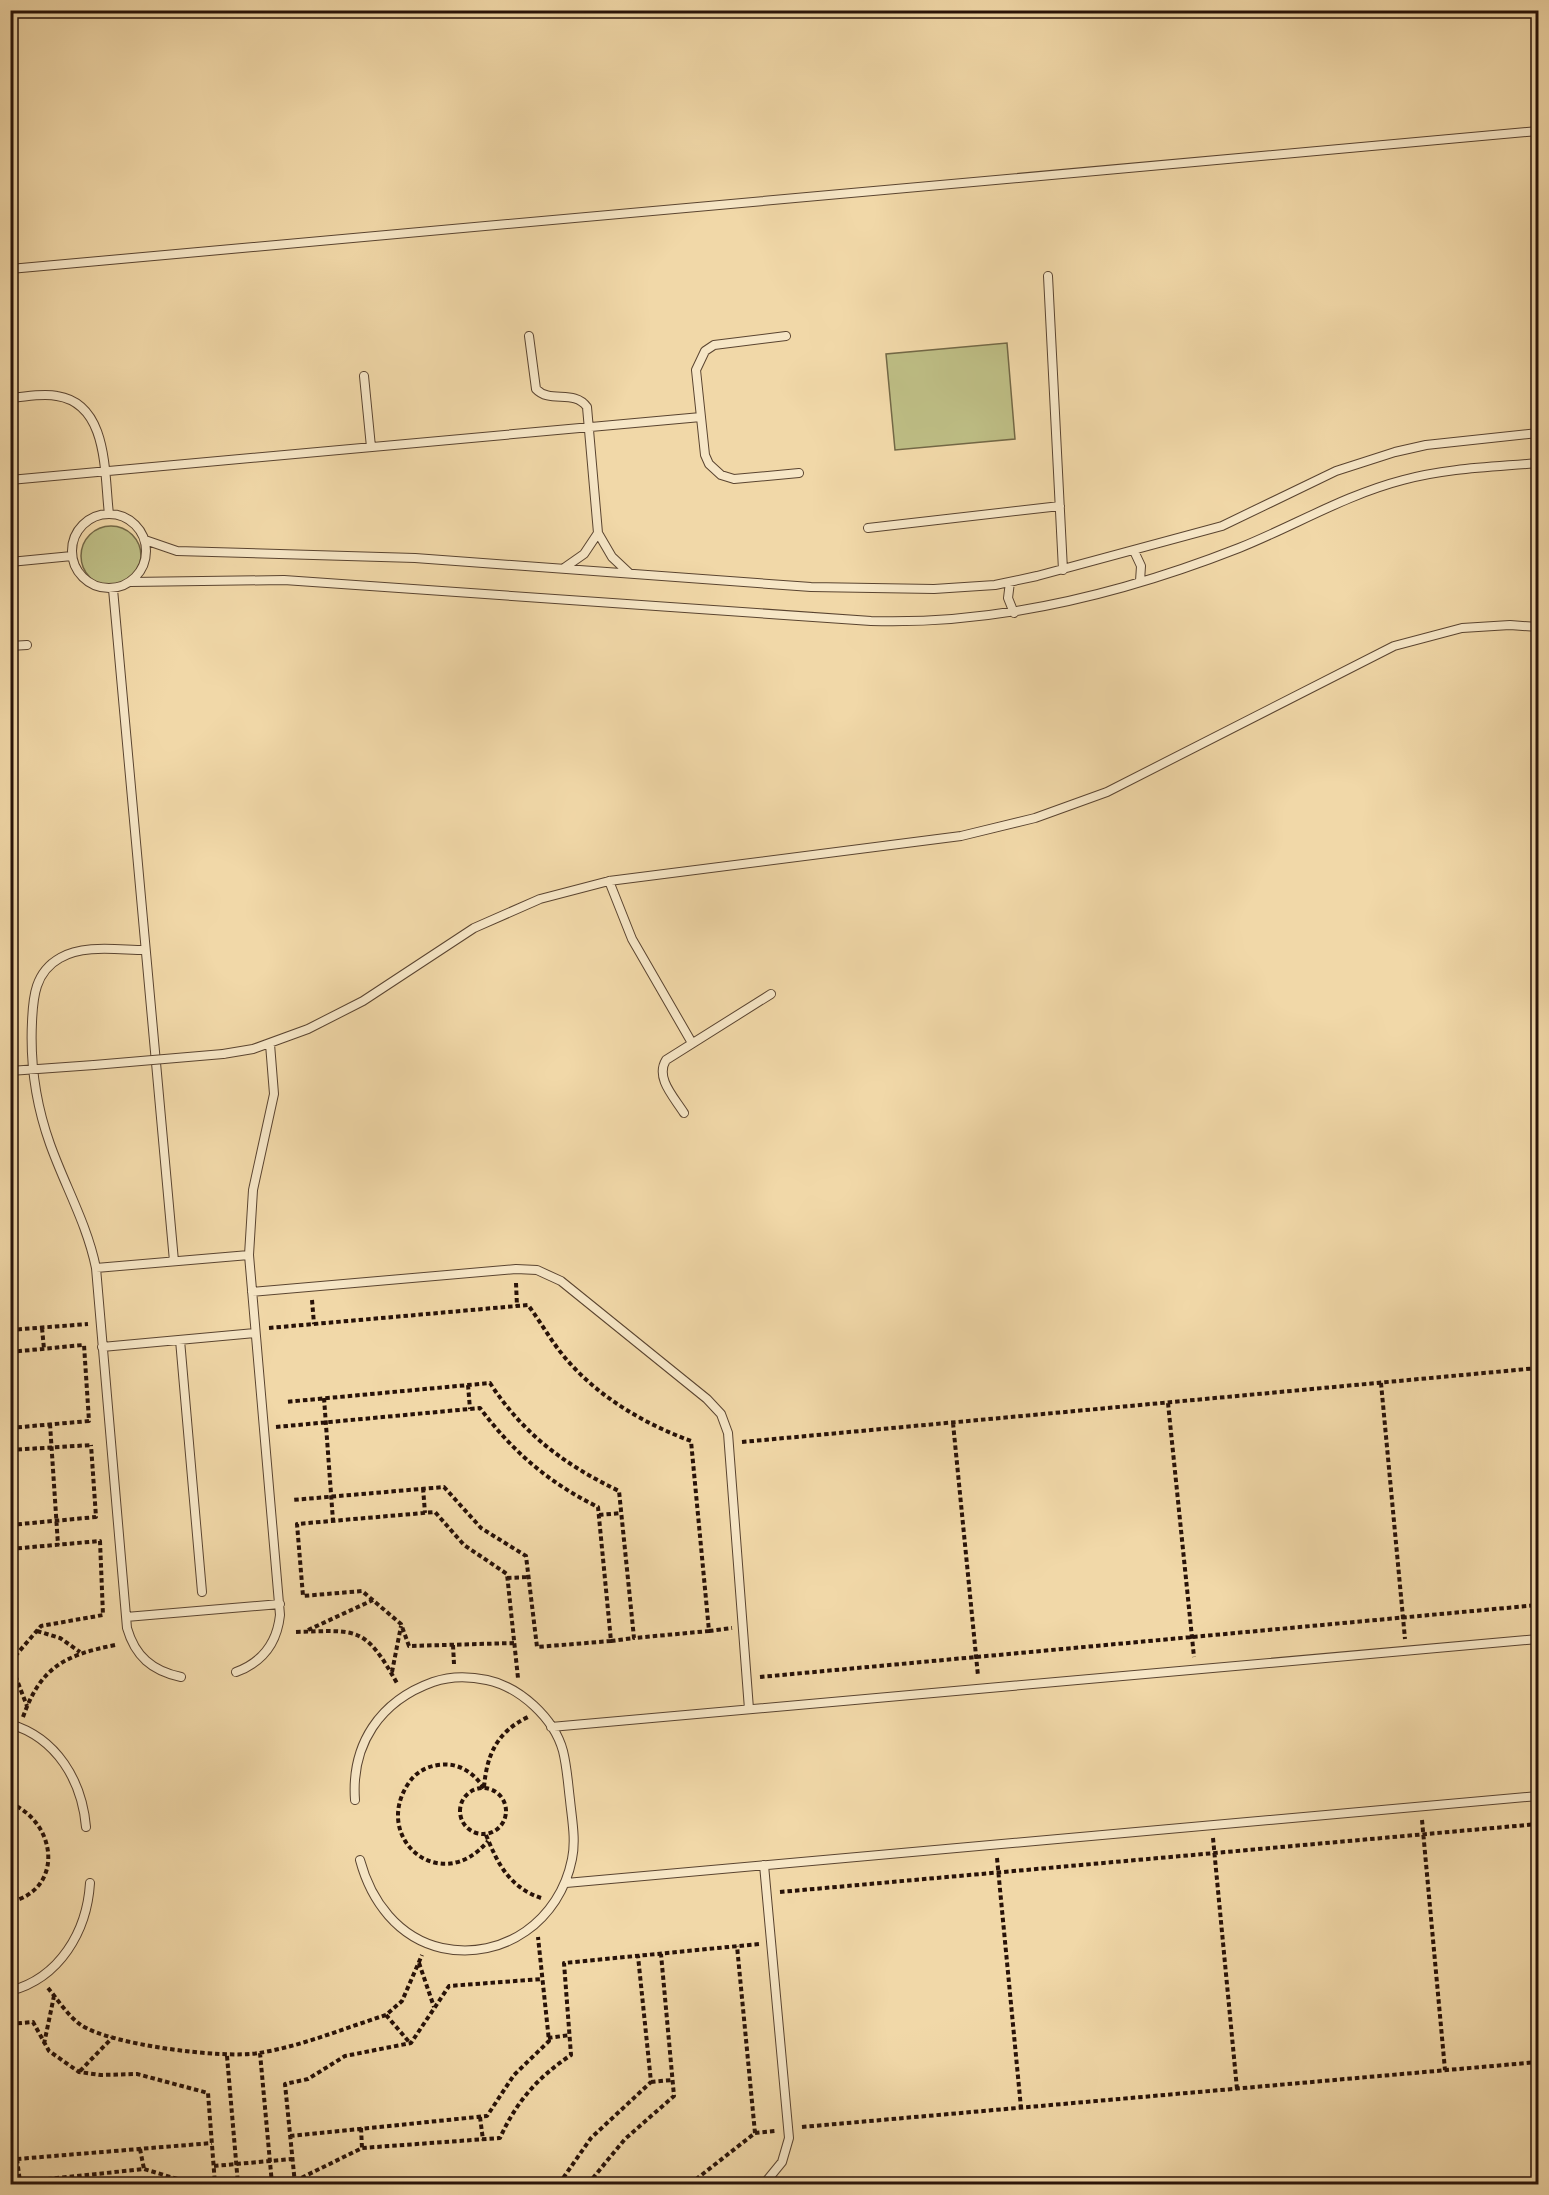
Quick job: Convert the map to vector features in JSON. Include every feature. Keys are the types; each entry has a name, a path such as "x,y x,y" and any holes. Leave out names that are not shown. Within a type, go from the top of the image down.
{"lane":[{"path":"10,269 1539,131"},
{"path":"1048,276 1063,570"},
{"path":"529,336 536,389 546,396 579,399 589,412 598,533 612,556 629,573"},
{"path":"786,336 724,342 705,351 696,370 705,454 709,464 721,475 734,479 799,473"},
{"path":"364,376 371,447"},
{"path":"10,398 60,396 82,408 97,428 109,514"},
{"path":"10,480 701,417"},
{"path":"145,540 177,551 336,554 872,590 934,589 1010,582 1063,570 1222,526 1336,471 1375,458 1426,445 1539,433"},
{"path":"130,582 143,568 147,549 141,531 127,518 109,514 92,519 78,531 72,556 79,574 86,580 94,585 112,589 130,582 284,580 919,623 1014,613 1140,581 1239,548 1332,506 1400,481 1441,472 1539,462"},
{"path":"868,528 1060,506"},
{"path":"564,568 584,554 598,533"},
{"path":"1134,551 1141,566 1140,581"},
{"path":"10,562 72,556"},
{"path":"1010,582 1008,598 1014,613"},
{"path":"112,589 174,1261"},
{"path":"10,1071 223,1054 270,1044 308,1029 363,1001 443,946 485,923 540,899 609,881 961,836 1035,818 1107,792 1394,646 1462,628 1509,625 1539,627"},
{"path":"10,646 27,645"},
{"path":"609,881 632,939 692,1042"},
{"path":"145,950 82,951 70,953 50,965 42,974 33,997 33,1070 43,1123 84,1226 96,1268 126,1617 130,1641 145,1662 156,1669 181,1677"},
{"path":"684,1113 663,1079 662,1069 666,1060 771,994"},
{"path":"236,1672 250,1667 268,1650 279,1627 279,1604 249,1255 253,1190 274,1094 270,1044"},
{"path":"96,1268 249,1255"},
{"path":"252,1292 516,1269 537,1270 561,1281 707,1399 721,1414 728,1433 749,1709"},
{"path":"102,1347 255,1331"},
{"path":"180,1340 202,1592"},
{"path":"126,1617 279,1604"},
{"path":"551,1727 1539,1639"},
{"path":"356,1800 356,1766 360,1749 378,1719 404,1696 421,1686 455,1677 494,1682 519,1694 539,1711 551,1727 562,1749 573,1831 573,1857 566,1883 556,1901 537,1924 511,1941 484,1949 455,1950 427,1943 410,1935 383,1910 373,1894 360,1860"},
{"path":"15,1726 42,1741 66,1765 81,1794 86,1827"},
{"path":"566,1883 1539,1796"},
{"path":"764,1865 789,2129 786,2154 764,2184"},
{"path":"10,1991 40,1977 65,1955 84,1921 90,1883"}],"path":[{"path":"516,1269 517,1306"},
{"path":"312,1287 314,1324"},
{"path":"255,1331 528,1305 562,1355 604,1394 648,1422 691,1441 709,1631"},
{"path":"10,1330 100,1323"},
{"path":"42,1328 44,1349"},
{"path":"10,1352 84,1345 89,1421 10,1428"},
{"path":"741,1454 740,1442 1539,1368"},
{"path":"285,1402 490,1383 515,1419 548,1450 592,1478 619,1491 634,1638"},
{"path":"1381,1383 1406,1651"},
{"path":"468,1385 470,1409"},
{"path":"324,1398 333,1521"},
{"path":"1168,1403 1196,1670"},
{"path":"264,1428 480,1408 522,1457 555,1483 598,1507 611,1641"},
{"path":"953,1423 980,1689"},
{"path":"50,1424 58,1545"},
{"path":"10,1450 91,1445 96,1517 10,1526"},
{"path":"292,1500 444,1487 481,1528 526,1556 537,1647 743,1627"},
{"path":"423,1488 425,1513"},
{"path":"514,1643 409,1646 401,1624 362,1591 303,1596 297,1524 435,1512 464,1545 507,1574 507,1578 514,1643 519,1694"},
{"path":"599,1515 621,1513"},
{"path":"10,1549 100,1541 102,1615 41,1626 10,1662 27,1706"},
{"path":"507,1578 528,1577"},
{"path":"305,1631 373,1600"},
{"path":"759,1666 760,1677 1539,1605"},
{"path":"391,1673 401,1624"},
{"path":"296,1632 342,1630 358,1635 375,1648 404,1696"},
{"path":"37,1631 60,1638 80,1652"},
{"path":"15,1726 51,1670 80,1652 115,1645"},
{"path":"453,1645 455,1677"},
{"path":"484,1788 487,1762 500,1737 521,1720 539,1711"},
{"path":"484,1788 468,1793 460,1808 460,1816 470,1830 486,1835 499,1828 506,1814 506,1807 498,1794 484,1788 464,1769 445,1764 419,1772 411,1780 400,1800 398,1812 401,1834 407,1844 437,1865 460,1863 471,1858 489,1841"},
{"path":"10,1803 30,1814 38,1822 44,1832 49,1854 47,1866 37,1886 21,1899 10,1902"},
{"path":"1420,1806 1446,2070"},
{"path":"781,1904 780,1892 1539,1824"},
{"path":"1212,1825 1237,2088"},
{"path":"486,1835 497,1862 512,1881 532,1895 556,1901"},
{"path":"996,1844 1021,2108"},
{"path":"290,2136 487,2116 514,2075 549,2042 537,1924"},
{"path":"40,1977 79,2024 95,2033 182,2051 227,2056 260,2053 386,2015 402,2001 427,1943"},
{"path":"542,1979 449,1986 411,2043 345,2056 308,2079 285,2084 295,2183 362,2148 500,2138 507,2122 527,2092 540,2078 571,2055 564,1963 771,1943"},
{"path":"737,1946 755,2133"},
{"path":"588,2184 625,2139 674,2096 662,1954"},
{"path":"638,1956 651,2082"},
{"path":"419,1963 435,2008"},
{"path":"44,2044 54,1996"},
{"path":"386,2015 411,2043"},
{"path":"10,2024 33,2022 44,2044 58,2060 79,2072 144,2076 179,2088 208,2093 215,2184"},
{"path":"548,2038 570,2035"},
{"path":"79,2072 112,2037"},
{"path":"260,2053 272,2184"},
{"path":"227,2056 238,2184"},
{"path":"799,2116 800,2128 1539,2061"},
{"path":"559,2184 591,2138 651,2082 672,2080"},
{"path":"480,2117 483,2140"},
{"path":"361,2128 362,2148"},
{"path":"690,2184 755,2133 789,2129"},
{"path":"10,2156 17,2159 212,2143"},
{"path":"140,2149 144,2169"},
{"path":"17,2159 20,2182"},
{"path":"214,2166 292,2159"},
{"path":"10,2183 144,2169 194,2184"}],"green space":[{"path":"1007,343 1015,439 895,450 886,354"},
{"path":"111,526 128,531 136,539 141,556 136,573 128,581 111,586 94,581 86,573 81,556 86,539 94,531"}]}
